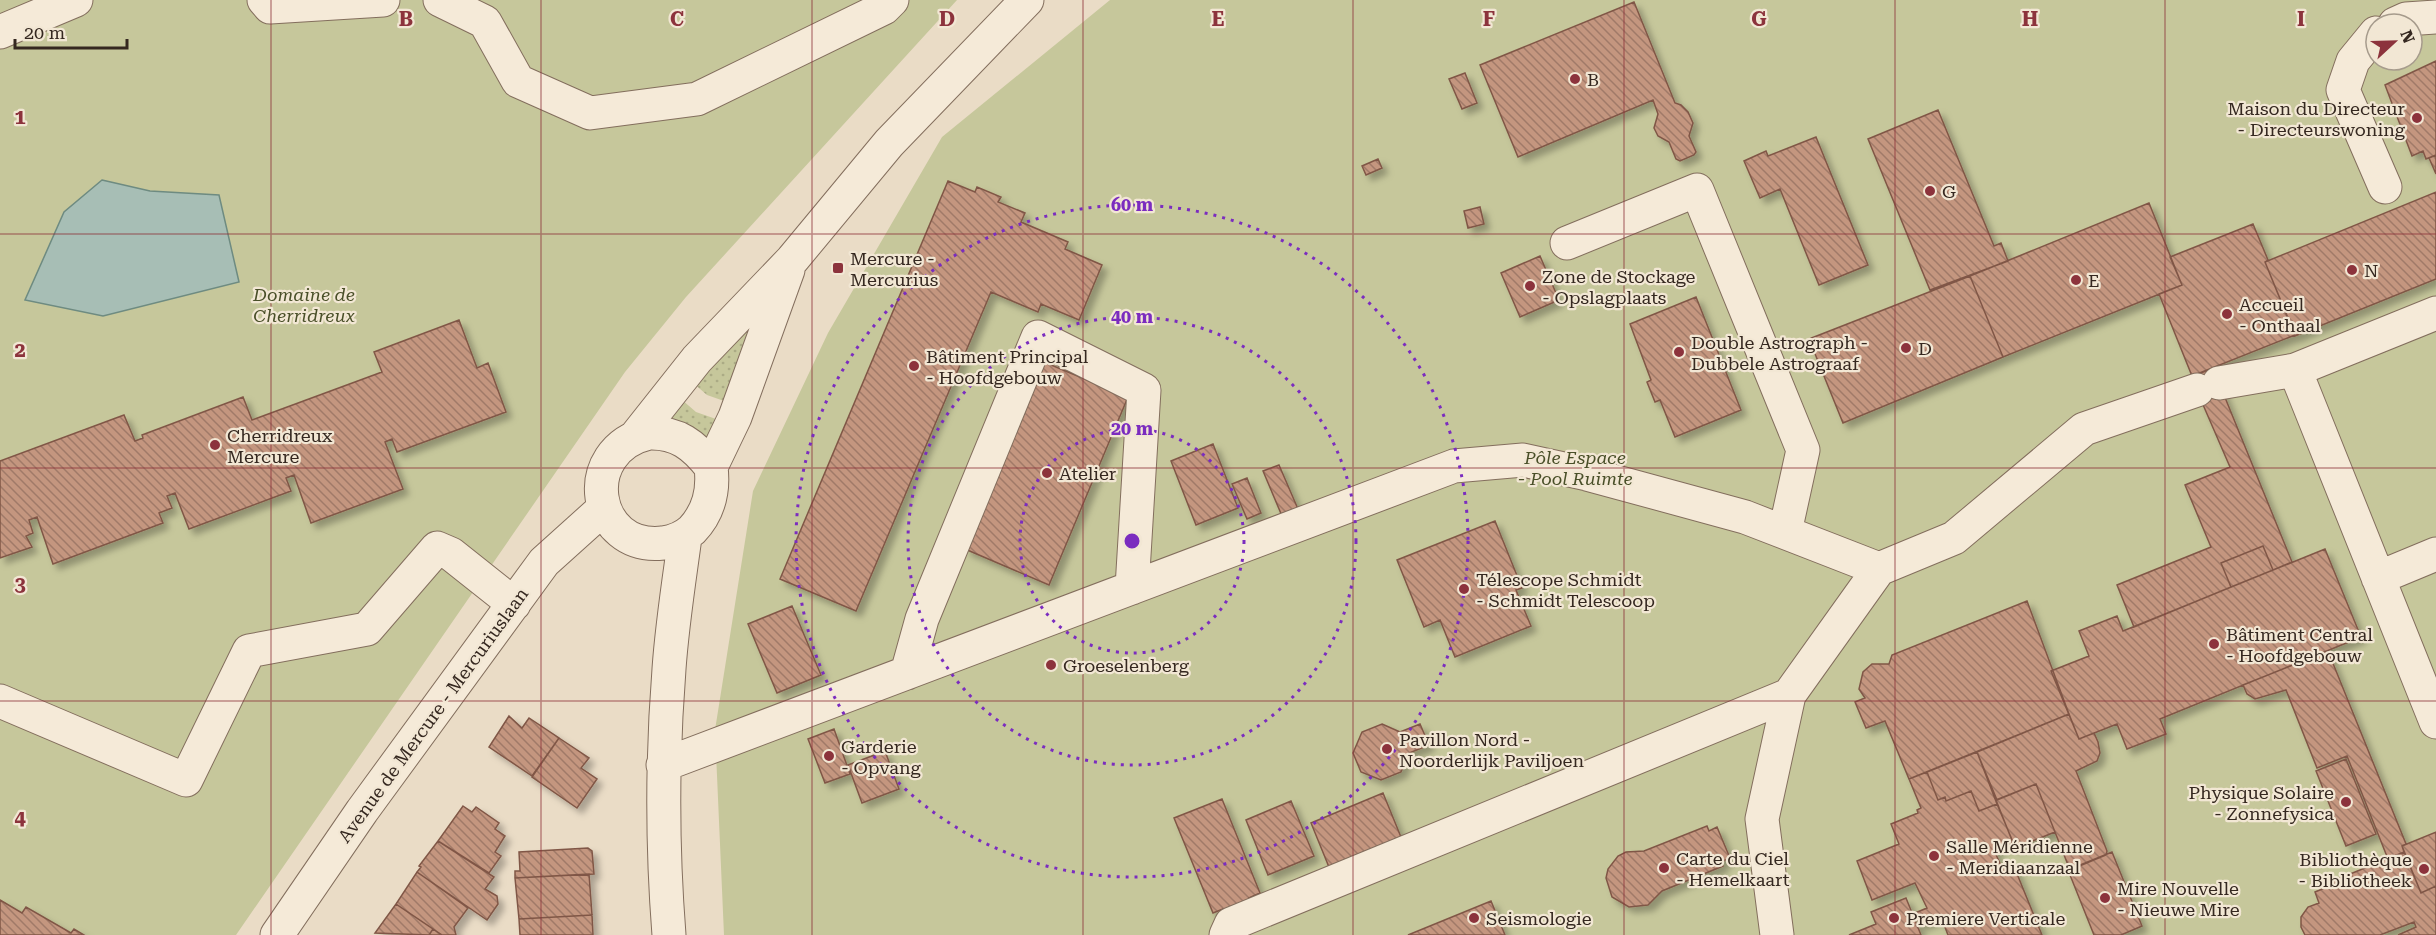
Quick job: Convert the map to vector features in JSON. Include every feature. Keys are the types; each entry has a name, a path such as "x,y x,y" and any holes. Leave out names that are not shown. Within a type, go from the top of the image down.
{"street":[{"path":"0,32 76,0"},
{"path":"264,0 270,7 383,0"},
{"path":"440,0 485,22 518,81 590,113 697,99 884,8 892,0"},
{"path":"636,436 697,359 792,260 889,143 1027,0"},
{"path":"2364,48 2353,61 2343,90 2385,187"},
{"path":"1567,243 1697,190 1803,450 1785,532"},
{"path":"711,467 686,441 675,436 662,433 636,436 621,444 609,457 602,473 600,490 604,508 621,531 633,539 657,544 685,537 702,519 710,500 711,467 735,417 792,260"},
{"path":"1778,935 1762,819 1790,695 1879,568 1954,537 2084,429 2208,386 2295,370 2436,313"},
{"path":"907,673 922,620 1038,337 1144,390 1132,588"},
{"path":"2295,370 2436,722"},
{"path":"663,765 1454,466 1523,460 1587,474 1745,516 1879,568"},
{"name":"Avenue de Mercure - Mercuriuslaan","path":"277,935 362,811 544,562 604,508"},
{"path":"669,935 664,866 663,765 669,668 685,537"},
{"path":"0,701 186,780 249,651 367,629 437,548 451,554 514,604"},
{"path":"2378,578 2436,554"},
{"path":"1226,935 1230,924 1790,695"}],"green space":[{"name":"Domaine de Cherridreux","path":"0,0 957,0 686,297 625,372 236,935 0,935"},
{"name":"Pôle Espace - Pool Ruimte","path":"1110,0 2436,0 2436,935 724,935 715,730 753,491 828,333 942,137"},
{"path":"757,308 724,401 707,395 692,382"},
{"path":"681,399 696,412 716,419 708,441 663,420"}],"shaded area":[{"path":"102,180 150,191 219,195 239,282 103,316 25,300 64,212"}],"building":[{"name":"B","path":"1634,2 1675,103 1688,112 1693,123 1689,136 1696,152 1694,155 1680,161 1676,159 1669,142 1658,136 1654,128 1658,114 1653,100 1518,157 1480,65"},
{"name":"Maison du Directeur - Directeurswoning","path":"2436,61 2436,155 2426,159 2423,151 2412,156 2385,85 2413,72 2424,72 2424,67"},
{"path":"1465,73 1477,103 1462,109 1449,79"},
{"name":"G","path":"1938,110 1994,246 2001,243 2008,261 1930,290 1868,139"},
{"path":"1816,137 1868,265 1819,285 1780,189 1760,198 1744,161 1766,151 1768,156"},
{"path":"2436,155 2436,174 2429,158"},
{"path":"1378,159 1382,168 1366,175 1362,166"},
{"name":"Bâtiment Principal - Hoofdgebouw","path":"948,181 975,192 977,187 1001,197 998,202 1025,213 1021,222 1068,242 1065,249 1102,265 1079,320 1041,304 1038,312 991,292 856,611 780,579"},
{"name":"N","path":"2436,192 2436,279 2295,336 2265,262"},
{"name":"E","path":"2149,203 2182,285 2003,357 1970,276"},
{"path":"1480,207 1484,224 1468,228 1464,211"},
{"name":"Accueil - Onthaal","path":"2253,224 2268,260 2265,262 2295,335 2192,376 2159,294 2182,285 2170,257"},
{"name":"Zone de Stockage - Opslagplaats","path":"1540,256 1559,300 1520,317 1501,273"},
{"name":"D","path":"1970,276 2003,357 1843,423 1809,339"},
{"name":"Double Astrograph - Dubbele Astrograaf","path":"1696,297 1741,410 1675,437 1660,400 1655,402 1647,382 1651,380 1630,324"},
{"name":"Cherridreux Mercure","path":"459,320 477,368 488,363 506,412 397,452 392,439 385,442 403,489 311,523 294,475 286,478 291,491 189,529 175,493 167,496 172,508 159,513 163,523 53,564 37,517 29,520 33,533 26,536 32,547 0,558 0,461 124,415 135,441 143,438 142,435 243,397 252,420 382,372 374,352"},
{"name":"Atelier","path":"1044,362 1128,397 1049,585 965,549"},
{"path":"2213,368 2292,562 2273,570 2263,546 2221,563 2231,587 2134,627 2117,585 2211,547 2185,485 2230,467 2191,377"},
{"path":"1213,444 1238,508 1196,525 1171,461"},
{"path":"1279,465 1298,509 1282,516 1263,471"},
{"path":"1247,478 1261,513 1247,519 1232,484"},
{"name":"Télescope Schmidt - Schmidt Telescoop","path":"1495,521 1522,588 1516,590 1531,626 1455,657 1440,620 1424,627 1397,560"},
{"path":"2263,546 2273,570 2231,587 2221,563"},
{"name":"Bâtiment Central - Hoofdgebouw","path":"2325,549 2361,637 2160,719 2166,734 2127,749 2117,724 2079,739 2051,671 2089,656 2079,631 2117,616 2123,631"},
{"path":"2027,601 2069,714 1909,779 1885,721 1866,728 1855,702 1865,698 1859,689 1863,672 1872,664 1889,664 1892,655"},
{"path":"792,606 821,675 777,693 748,624"},
{"path":"2328,651 2406,844 2402,846 2404,852 2388,859 2347,756 2317,768 2286,690 2255,699 2247,694 2243,685"},
{"path":"2069,714 2079,739 2094,733 2098,742 2100,753 2097,761 2076,771 2107,851 2106,855 2070,870 2036,784 1997,800 1977,752"},
{"path":"509,716 522,728 529,718 559,738 532,776 489,747"},
{"name":"Pavillon Nord - Noorderlijk Paviljoen","path":"1382,724 1400,732 1420,724 1429,745 1409,753 1401,772 1381,780 1361,772 1353,753 1362,732"},
{"name":"Garderie - Opvang","path":"834,729 850,774 825,783 808,739"},
{"path":"559,738 589,758 581,768 597,779 577,808 532,777"},
{"path":"885,751 899,789 862,803 848,765"},
{"path":"1977,752 1997,804 1979,811 1971,791 1946,801 1945,797 1938,800 1927,772"},
{"name":"Physique Solaire - Zonnefysica","path":"2346,759 2376,834 2346,846 2316,771"},
{"name":"Salle Méridienne - Meridiaanzaal","path":"1927,772 1938,800 1945,797 1946,801 1971,791 1979,811 1997,804 2013,842 1994,850 2002,868 2013,864 2042,935 1948,935 1941,917 1920,925 1915,913 1927,908 1915,883 1872,900 1857,861 1899,844 1891,824 1918,813 1917,810 1921,808 1909,779"},
{"path":"2036,784 2055,832 2015,848 1996,800"},
{"path":"1383,793 1403,842 1331,872 1311,823"},
{"path":"1222,799 1260,893 1249,898 1254,910 1228,920 1223,909 1213,913 1174,818"},
{"path":"1291,801 1314,856 1268,875 1246,820"},
{"path":"463,806 472,812 476,807 499,823 495,829 505,836 495,852 501,856 489,873 438,841"},
{"name":"Carte du Ciel - Hemelkaart","path":"1707,826 1709,831 1717,827 1730,858 1721,862 1723,866 1662,891 1648,905 1629,907 1612,897 1606,878 1608,869 1618,856 1626,852 1644,851"},
{"name":"Bibliothèque - Bibliotheek","path":"2436,832 2436,886 2421,893 2402,846"},
{"path":"438,841 494,877 485,889 497,896 498,904 487,920 417,872"},
{"path":"588,848 592,851 594,874 515,878 515,871 520,871 519,852"},
{"name":"Mire Nouvelle - Nieuwe Mire","path":"2112,852 2142,926 2121,935 2094,935 2068,870"},
{"path":"2404,852 2421,893 2436,886 2436,935 2398,935 2416,927 2414,922 2380,935 2305,935 2301,927 2301,917 2308,907 2319,903 2315,892 2334,884 2333,881"},
{"path":"417,872 468,908 454,927 456,935 442,935 396,904"},
{"path":"589,874 592,915 519,919 515,878"},
{"name":"Premiere Verticale","path":"1906,898 1921,935 1849,935 1876,924 1871,912"},
{"path":"0,900 22,913 26,907 71,933 74,929 84,935 0,935"},
{"name":"Seismologie","path":"1491,901 1505,935 1408,935"},
{"path":"396,904 433,929 429,935 375,933"},
{"path":"592,915 593,935 520,935 519,919"},
{"path":"433,929 442,935 429,935"}],"place":[{"name":"B","path":"1575,79"},
{"name":"Maison du Directeur - Directeurswoning","path":"2417,118"},
{"name":"G","path":"1930,191"},
{"name":"Mercure - Mercurius","path":"838,268"},
{"name":"N","path":"2352,270"},
{"name":"E","path":"2076,280"},
{"name":"Zone de Stockage - Opslagplaats","path":"1530,286"},
{"name":"Accueil - Onthaal","path":"2227,314"},
{"name":"D","path":"1906,348"},
{"name":"Double Astrograph - Dubbele Astrograaf","path":"1679,352"},
{"name":"Bâtiment Principal - Hoofdgebouw","path":"914,366"},
{"name":"Cherridreux Mercure","path":"215,445"},
{"name":"Atelier","path":"1047,473"},
{"name":"Télescope Schmidt - Schmidt Telescoop","path":"1464,589"},
{"name":"Bâtiment Central - Hoofdgebouw","path":"2214,644"},
{"name":"Groeselenberg","path":"1051,665"},
{"name":"Pavillon Nord - Noorderlijk Paviljoen","path":"1387,749"},
{"name":"Garderie - Opvang","path":"829,756"},
{"name":"Physique Solaire - Zonnefysica","path":"2346,802"},
{"name":"Salle Méridienne - Meridiaanzaal","path":"1934,856"},
{"name":"Carte du Ciel - Hemelkaart","path":"1664,868"},
{"name":"Bibliothèque - Bibliotheek","path":"2424,869"},
{"name":"Mire Nouvelle - Nieuwe Mire","path":"2105,898"},
{"name":"Seismologie","path":"1474,918"},
{"name":"Premiere Verticale","path":"1894,918"}]}
